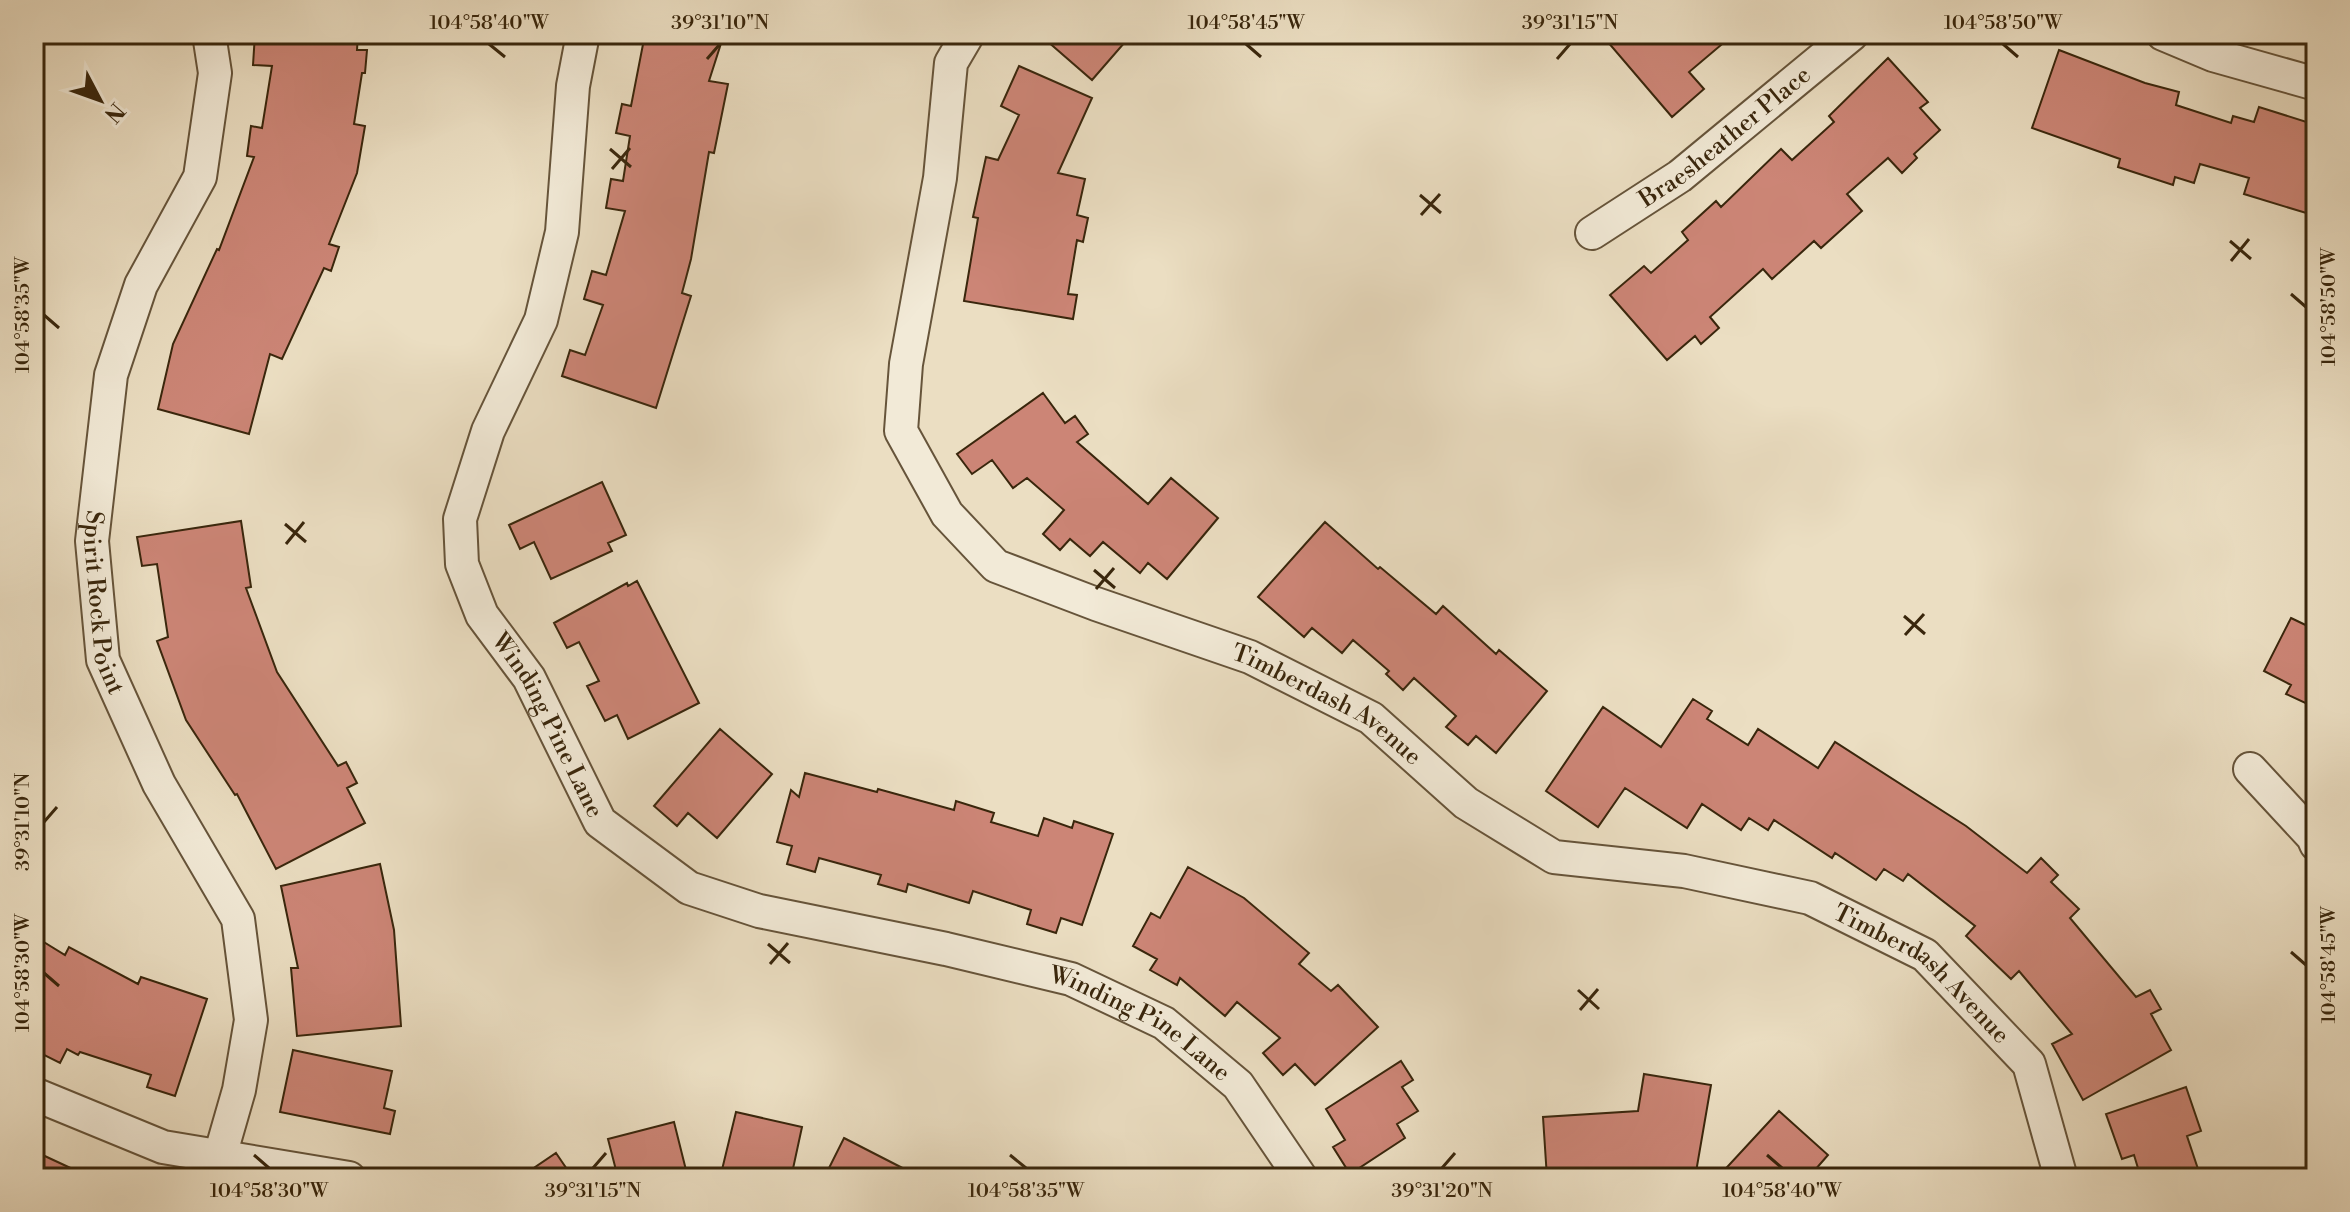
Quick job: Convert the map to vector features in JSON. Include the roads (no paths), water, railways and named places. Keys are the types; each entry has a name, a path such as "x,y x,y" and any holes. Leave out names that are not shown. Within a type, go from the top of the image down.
{"street":[{"name":"Spirit Rock Point","path":"209,34 215,73 200,177 141,285 111,375 92,541 103,660 159,784 238,919 251,1020 239,1090 220,1156"},
{"name":"Winding Pine Lane","path":"583,34 573,86 562,232 541,320 488,431 460,519 462,564 482,615 529,678 600,822 689,888 759,911 946,949 1071,979 1164,1023 1238,1085 1301,1178"},
{"name":"Timberdash Avenue","path":"968,34 951,63 940,178 906,364 901,431 947,514 996,566 1250,657 1371,718 1466,803 1554,857 1684,871 1810,898 1925,955 2029,1064 2061,1178"},
{"name":"Braesheather Place","path":"1592,233 1680,176 1852,34"},
{"path":"2163,34 2213,55 2316,84"},
{"path":"2250,769 2316,844"},
{"path":"34,1094 163,1147 349,1178"}]}
